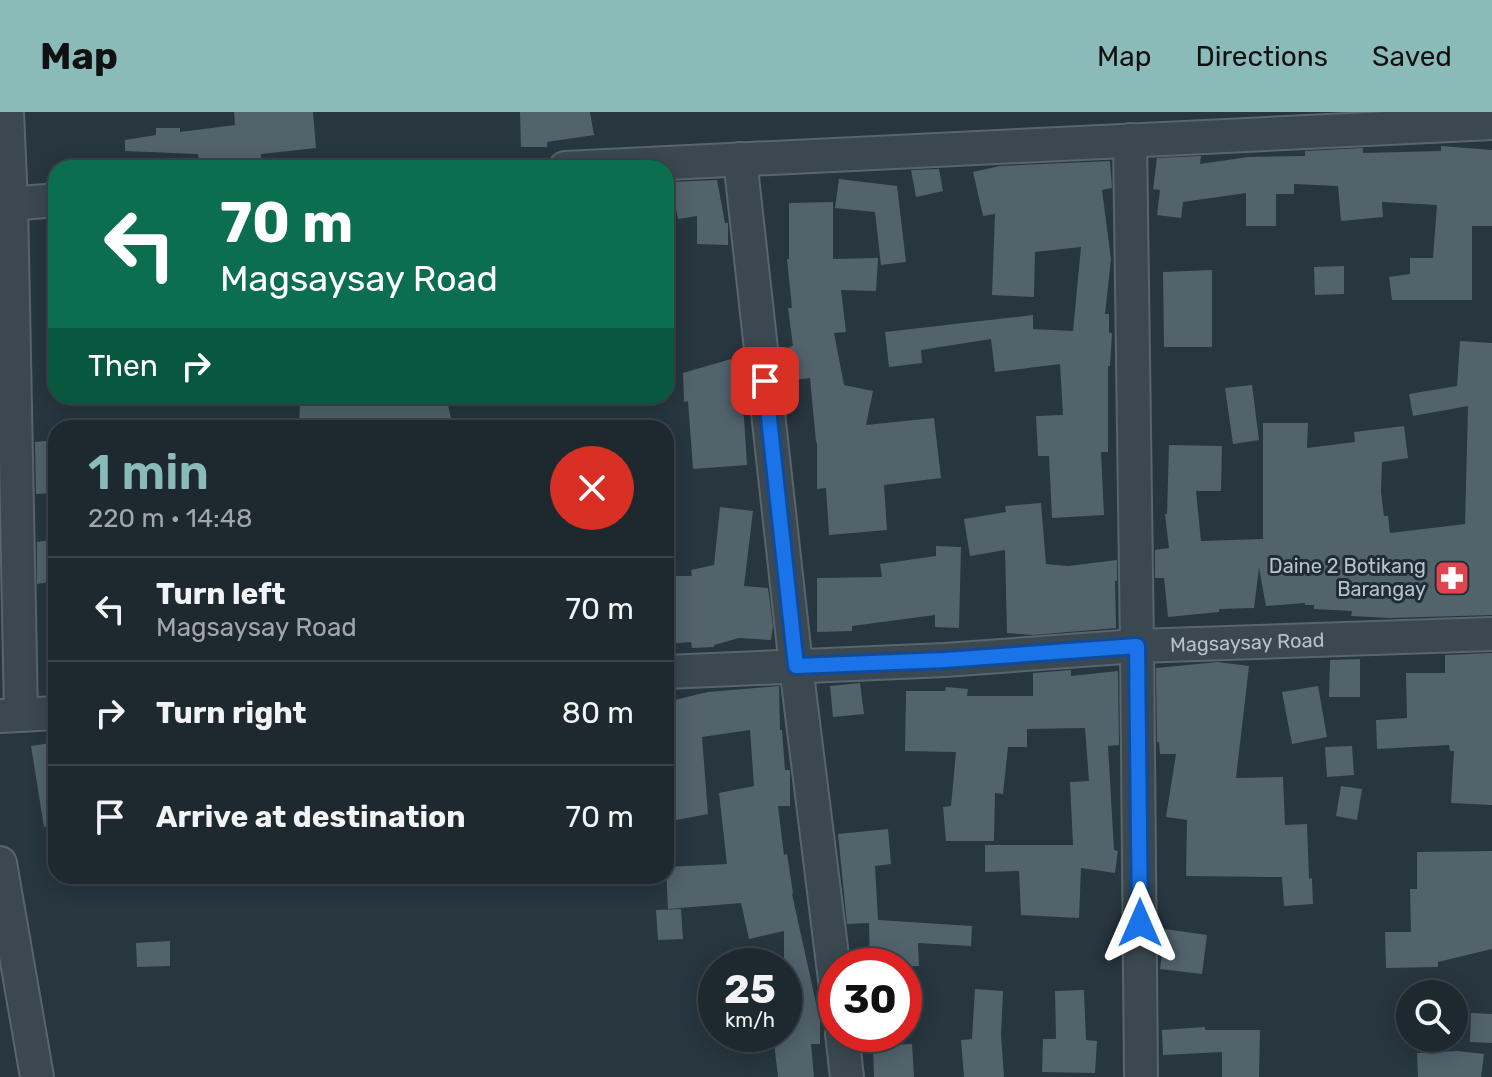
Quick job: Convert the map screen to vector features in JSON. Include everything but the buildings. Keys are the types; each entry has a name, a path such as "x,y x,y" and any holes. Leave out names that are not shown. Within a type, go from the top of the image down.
{"street":[{"path":"7,112 11,204 6,272 11,715 48,713"},
{"path":"674,162 1492,123"},
{"path":"1130,140 1141,1077"},
{"path":"740,159 796,666 831,948"},
{"path":"11,204 48,201"},
{"name":"Magsaysay Road","path":"674,672 945,660 1137,646 1492,634"},
{"path":"0,863 37,1077"},
{"path":"844,1052 847,1077"}],"place":[{"name":"Daine 2 Botikang Barangay","path":"1452,578"}],"route":[{"path":"765,381 796,666 945,660 1137,646 1140,923"}]}
